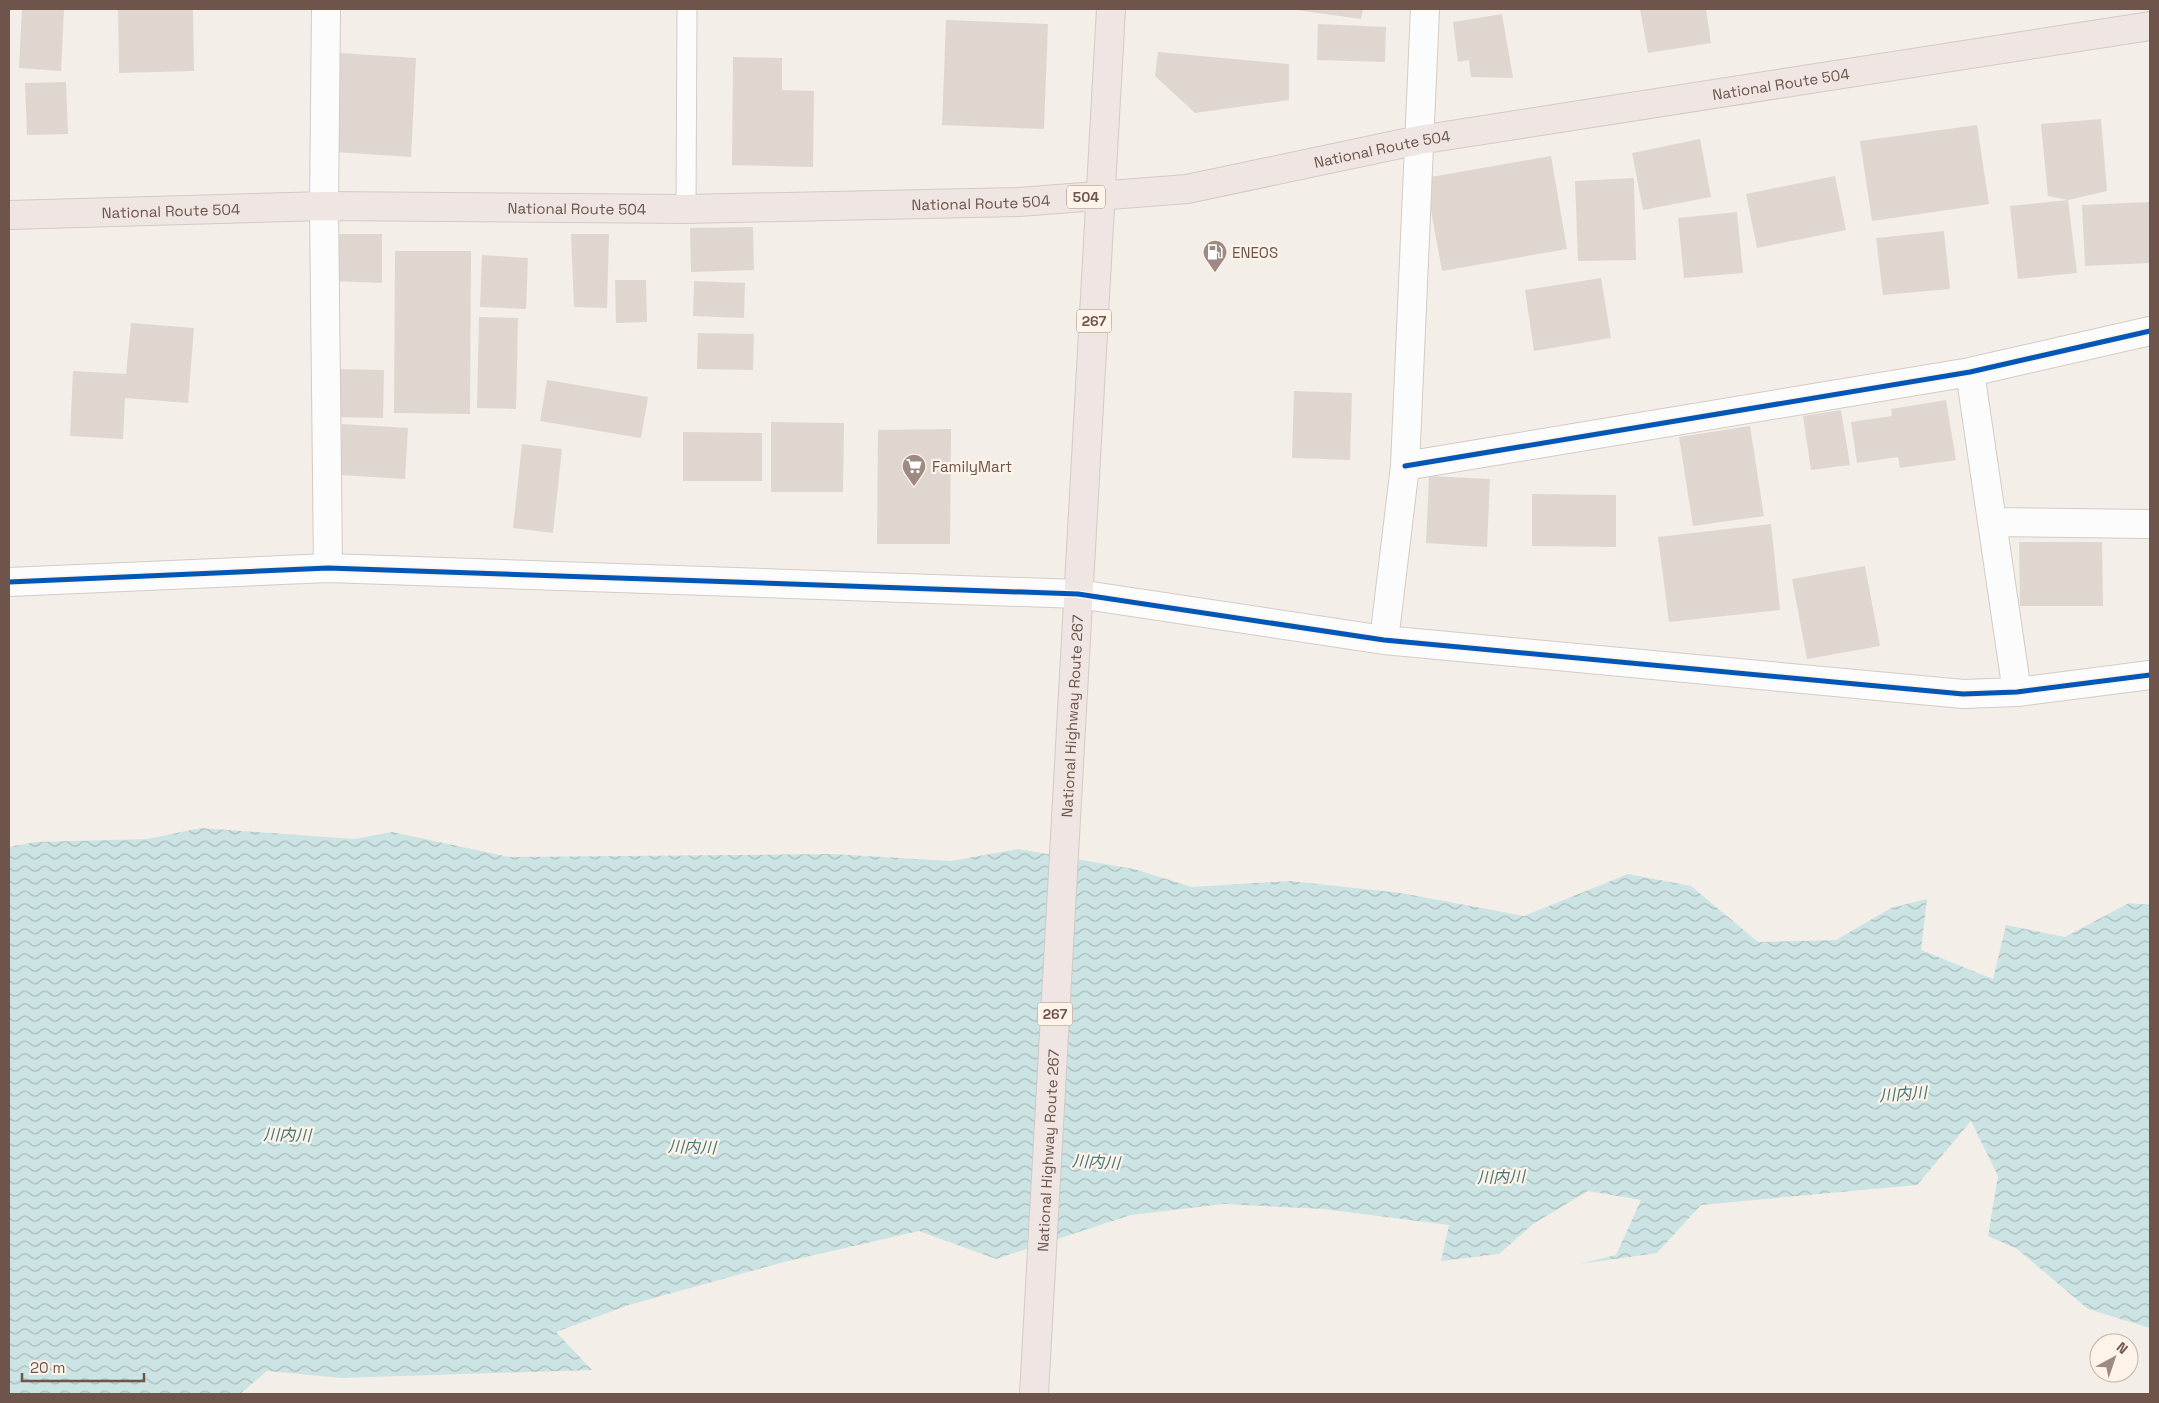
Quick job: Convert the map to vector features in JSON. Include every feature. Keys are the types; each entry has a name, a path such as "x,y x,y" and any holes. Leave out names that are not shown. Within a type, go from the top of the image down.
{"highway":[{"name":"National Highway Route 267","path":"1034,1394 1111,9"},
{"name":"National Route 504","path":"9,215 324,206 686,209 1019,202 1187,189 1420,140 2150,26"}],"street":[{"path":"326,9 324,206 328,568"},
{"path":"1384,640 1405,466 1426,9"},
{"path":"1405,466 1970,372 2150,331"},
{"path":"1970,372 2017,692"},
{"path":"1992,522 2150,524"},
{"path":"9,582 328,568 1078,594 1384,640 1963,694 2017,692 2150,675"}],"lane":[{"path":"686,209 687,9"}],"water":[{"name":"川内川","path":"201,828 354,839 392,832 509,857 832,854 951,861 1018,849 1134,869 1192,887 1290,881 1401,893 1524,916 1628,874 1691,886 1758,942 1836,940 1891,908 1927,899 1921,950 1993,979 2006,925 2065,937 2129,903 2150,905 2150,1328 2088,1309 2017,1249 1988,1236 1998,1176 1971,1121 1917,1185 1701,1205 1657,1253 1580,1264 1616,1255 1641,1200 1588,1191 1533,1224 1499,1254 1441,1261 1449,1225 1323,1209 1224,1204 1131,1215 996,1259 919,1231 784,1262 629,1305 556,1332 592,1370 342,1378 267,1371 240,1394 9,1394 9,847 35,842 147,839"}],"building":[{"path":"22,9 64,10 61,71 19,68"},
{"path":"118,9 193,9 194,71 119,73"},
{"path":"1289,9 1363,9 1361,19"},
{"path":"1640,9 1706,9 1711,43 1648,53"},
{"path":"1502,14 1513,78 1471,77 1469,60 1458,62 1453,22"},
{"path":"946,20 1048,24 1044,129 942,125"},
{"path":"1318,24 1386,27 1385,62 1317,60"},
{"path":"1158,52 1289,64 1289,100 1195,113 1155,76"},
{"path":"340,53 416,58 411,157 335,152"},
{"path":"733,57 782,58 782,90 814,91 813,167 732,165"},
{"path":"66,82 68,134 27,135 25,83"},
{"path":"2101,119 2107,191 2068,200 2048,196 2041,124"},
{"path":"1977,125 1989,204 1872,221 1860,141"},
{"path":"1700,139 1711,197 1643,210 1632,153"},
{"path":"1551,156 1567,249 1442,271 1425,178"},
{"path":"1835,176 1846,230 1757,248 1746,194"},
{"path":"1634,178 1636,260 1578,261 1575,181"},
{"path":"2068,200 2077,273 2018,279 2010,206"},
{"path":"2150,202 2150,263 2085,266 2082,205"},
{"path":"1737,212 1743,273 1684,278 1678,218"},
{"path":"753,227 754,270 691,272 690,228"},
{"path":"1944,231 1950,289 1883,295 1876,238"},
{"path":"332,234 382,234 382,283 332,281"},
{"path":"571,234 609,234 607,308 574,307"},
{"path":"395,251 471,251 470,414 394,413"},
{"path":"482,255 528,258 526,309 480,307"},
{"path":"1601,278 1611,338 1534,351 1525,290"},
{"path":"615,280 646,280 647,322 616,323"},
{"path":"694,281 745,283 744,318 693,316"},
{"path":"479,317 518,318 516,409 477,408"},
{"path":"131,323 194,328 188,403 125,398 123,439 70,436 73,371 126,374"},
{"path":"698,333 754,334 753,370 697,369"},
{"path":"334,369 384,370 383,418 333,417"},
{"path":"547,380 648,397 641,438 540,421"},
{"path":"1294,391 1352,393 1350,460 1292,458"},
{"path":"1946,400 1956,460 1900,468 1898,457 1857,463 1851,422 1892,416 1891,409"},
{"path":"1841,410 1850,465 1811,470 1803,416"},
{"path":"771,422 844,423 843,492 771,492"},
{"path":"342,424 408,428 405,479 339,475"},
{"path":"1750,426 1764,516 1693,526 1679,437"},
{"name":"FamilyMart","path":"951,429 950,544 877,544 878,430"},
{"path":"683,432 762,433 762,481 683,481"},
{"path":"522,444 562,449 553,533 513,528"},
{"path":"1429,476 1490,479 1487,547 1426,543"},
{"path":"1532,494 1616,495 1616,547 1532,546"},
{"path":"1771,524 1780,610 1669,622 1658,537"},
{"path":"2019,542 2102,542 2103,606 2020,606"},
{"path":"1865,566 1880,646 1807,659 1792,579"}],"cycle path":[{"path":"1405,466 1970,372 2150,331"},
{"path":"9,582 328,568 1078,594 1384,640 1963,694 2017,692 2150,675"}],"place":[{"name":"ENEOS","path":"1215,273"},
{"name":"FamilyMart","path":"914,487"}]}
